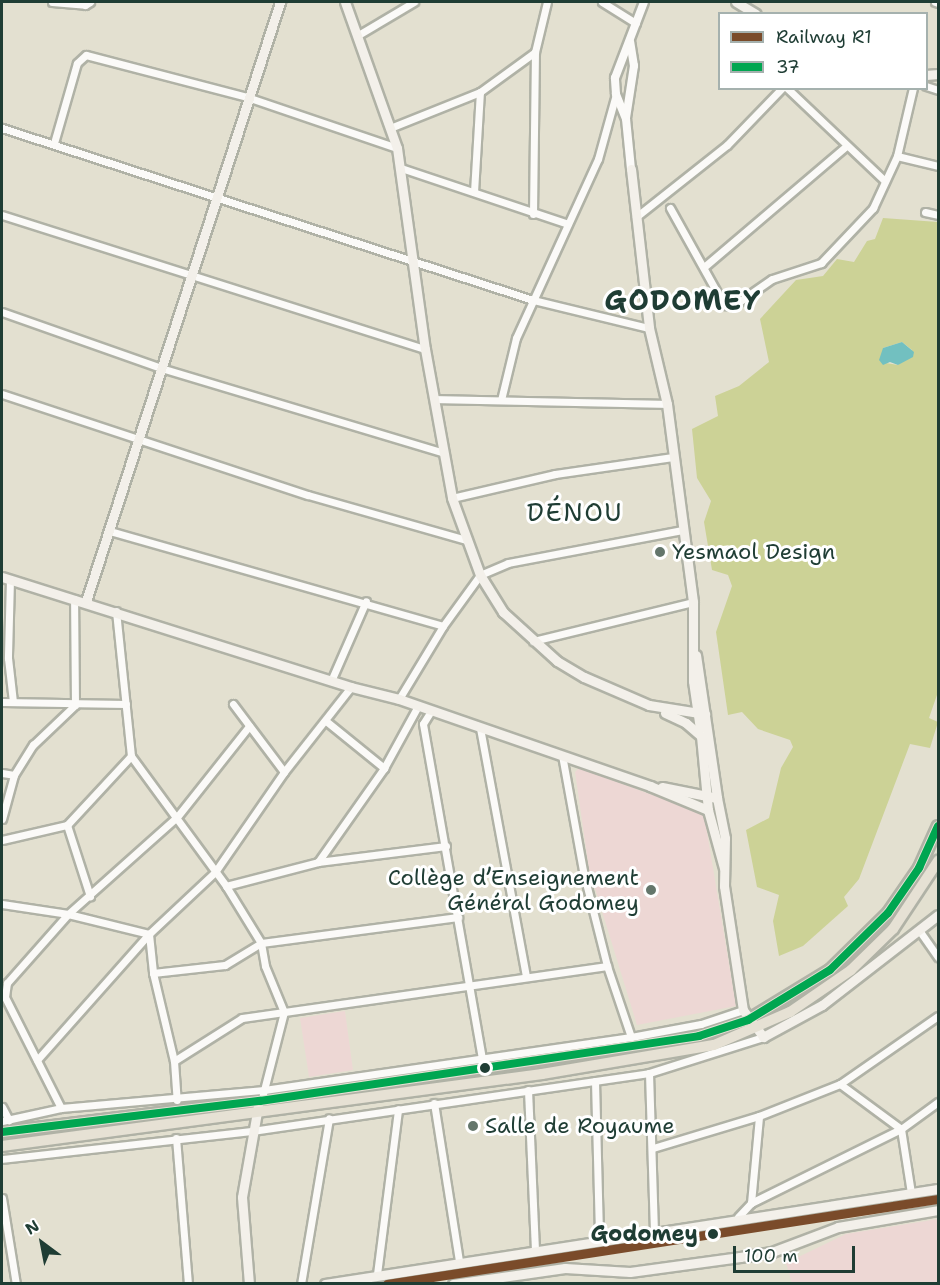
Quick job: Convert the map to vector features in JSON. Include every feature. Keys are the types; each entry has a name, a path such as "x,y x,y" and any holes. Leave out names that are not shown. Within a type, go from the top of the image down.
{"highway":[{"path":"2,1132 647,1047 699,1036 807,987 868,935 919,868 939,826"},
{"path":"2,1146 256,1114 667,1056 760,1033 851,970 893,929 939,861"}],"main road":[{"path":"86,602 247,97 280,2"},
{"path":"345,2 360,34 397,148 425,349 452,498 480,575 503,612 533,641 584,677 686,723 701,736"},
{"path":"736,2 753,12"},
{"path":"631,169 649,328 667,404 693,602 702,717 725,838 724,870"},
{"path":"6,578 331,681 399,699 650,786 708,810"},
{"path":"650,705 702,717"},
{"path":"686,723 702,717"},
{"path":"702,717 705,793 724,870 745,1015 760,1033 822,1005 939,915"},
{"path":"650,786 705,793 717,798"},
{"path":"249,1284 242,1197 252,1131 262,1096"},
{"path":"325,1284 738,1217 937,1189"},
{"path":"453,1284 565,1268 630,1272 740,1257 772,1252 838,1227 939,1210"}],"street":[{"path":"52,2 85,5 90,2"},
{"path":"360,34 414,2"},
{"path":"533,214 536,51 547,2"},
{"path":"602,2 636,23"},
{"path":"501,400 516,338 598,159 616,94 618,63 630,42 644,2"},
{"path":"630,42 634,66 626,119 631,169"},
{"path":"390,128 480,92 536,51"},
{"path":"54,143 77,63 87,55 247,97 397,148"},
{"path":"636,217 728,145 780,90"},
{"path":"789,90 845,147 885,181"},
{"path":"670,208 724,305 733,306 772,279 821,263 873,208 897,156 913,90"},
{"path":"474,192 480,92"},
{"path":"616,94 626,119"},
{"path":"2,128 412,258 533,300 649,328"},
{"path":"704,267 845,147"},
{"path":"897,156 939,166"},
{"path":"401,168 568,224"},
{"path":"925,212 939,215"},
{"path":"2,215 425,349"},
{"path":"2,312 161,368 444,453"},
{"path":"2,394 139,436 308,495 466,540"},
{"path":"435,399 667,404"},
{"path":"452,498 555,474 673,457"},
{"path":"399,699 442,626 480,575 508,563 683,530"},
{"path":"110,531 366,602 442,626"},
{"path":"6,578 5,657 13,702"},
{"path":"2,819 14,775 44,732 75,705 74,599"},
{"path":"331,681 366,602"},
{"path":"533,641 693,602"},
{"path":"116,611 131,756 226,886 261,943 265,966 284,1012 262,1096"},
{"path":"37,1060 149,934 215,872 284,772 351,687"},
{"path":"2,702 75,705 126,704"},
{"path":"233,704 284,772"},
{"path":"318,862 384,768 418,706"},
{"path":"431,711 423,724 482,1058"},
{"path":"326,721 384,768"},
{"path":"62,1107 4,991 68,914 177,817 249,726"},
{"path":"480,728 526,977"},
{"path":"562,755 583,872 607,966 631,1037"},
{"path":"2,840 67,825 131,756"},
{"path":"2,773 14,775"},
{"path":"67,825 90,896"},
{"path":"226,886 318,862 446,846"},
{"path":"2,904 68,914 149,934"},
{"path":"153,973 225,964 261,943 458,917"},
{"path":"919,930 939,957"},
{"path":"149,934 153,973 174,1061 177,1100"},
{"path":"174,1061 235,1020 607,966"},
{"path":"2,1107 5,1120 62,1107 262,1096 482,1058 631,1037 745,1015"},
{"path":"653,1148 759,1116 840,1084 939,1016"},
{"path":"2,1159 252,1131 649,1073 760,1033"},
{"path":"649,1073 654,1232"},
{"path":"595,1081 598,1239"},
{"path":"840,1084 901,1129 911,1193"},
{"path":"528,1090 536,1251"},
{"path":"738,1217 751,1203 901,1129 939,1102"},
{"path":"434,1103 459,1261"},
{"path":"377,1274 398,1109"},
{"path":"751,1203 759,1116"},
{"path":"301,1284 329,1118"},
{"path":"176,1138 188,1284"},
{"path":"2,1198 5,1239 16,1284"}],"shaded area":[{"path":"579,768 704,814 736,1006 637,1025 589,869 575,772"},
{"path":"345,1011 353,1070 309,1077 300,1018"},
{"path":"938,1219 938,1283 792,1283 786,1263 846,1234"}],"green space":[{"path":"883,218 938,222 938,692 929,718 938,722 930,748 910,744 859,879 844,897 848,906 803,946 779,956 773,921 779,895 757,887 746,830 769,818 781,768 793,747 790,740 758,729 742,712 728,715 716,632 732,586 728,575 712,570 704,522 711,501 697,478 692,429 718,416 715,396 739,386 769,362 760,319 796,280 823,276 837,259 854,262 867,241 875,239","holes":["902,342 912,350 898,365 886,363 883,348"]}],"water":[{"path":"902,342 914,352 913,357 898,365 890,362 883,365 879,360 883,348"}],"rail line":[{"name":"R1","path":"387,1284 938,1199"}],"transit line":[{"name":"37","path":"2,1132 260,1101 699,1036 748,1020 830,970 888,913 919,868 938,826"}],"place":[{"name":"Yesmaol Design","path":"660,552"},
{"name":"Collège d’Enseignement Général Godomey","path":"651,890"},
{"name":"Salle de Royaume","path":"473,1126"},
{"name":"Godomey","path":"713,1234"}],"district":[{"name":"GODOMEY","path":"683,300"},
{"name":"DÉNOU","path":"575,512"}]}
